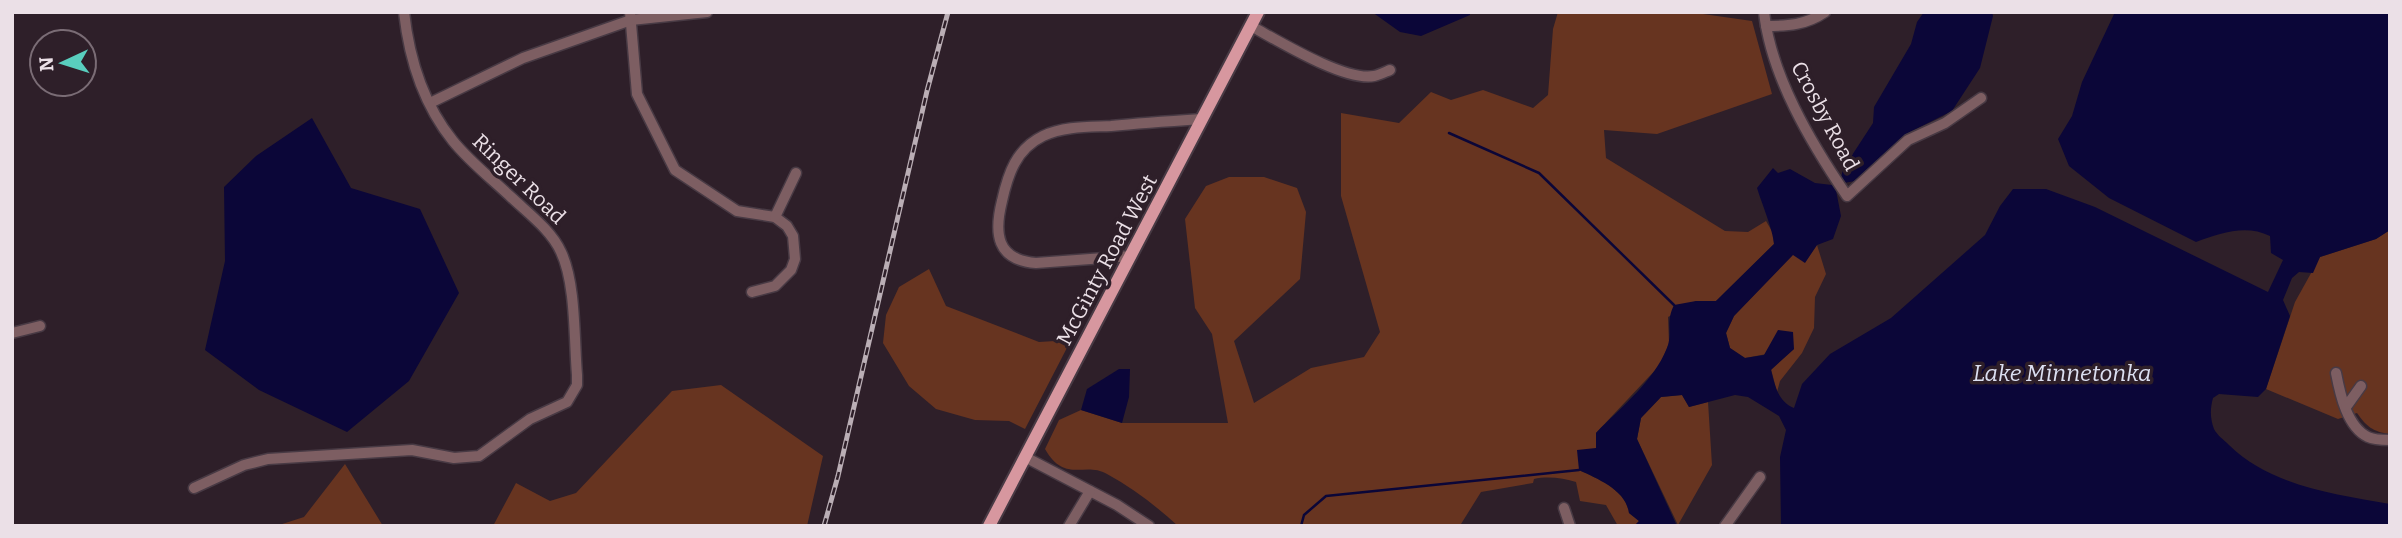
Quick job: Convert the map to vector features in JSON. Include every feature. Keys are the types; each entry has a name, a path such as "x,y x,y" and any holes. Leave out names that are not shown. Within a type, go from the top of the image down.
{"main road":[{"name":"McGinty Road West","path":"989,526 1258,12"}],"street":[{"name":"Ringer Road","path":"194,488 244,464 268,459 412,450 454,458 479,456 530,419 567,402 577,385 570,292 561,251 543,227 453,141 421,86 404,12"},
{"path":"430,103 523,58 631,16 707,12"},
{"name":"Crosby Road","path":"1764,12 1774,61 1800,114 1847,196 1908,141 1945,123 1981,98"},
{"path":"1766,26 1795,26 1809,22 1825,12"},
{"path":"631,16 637,94 675,170 737,211 775,217 787,226 793,236 795,258 791,270 775,286 752,292"},
{"path":"1251,26 1317,61 1355,75 1373,77 1390,70"},
{"path":"1131,256 1036,263 1014,258 1006,251 997,231 997,220 1011,169 1028,146 1054,131 1202,119"},
{"path":"775,217 796,173"},
{"path":"12,333 40,326"},
{"path":"2336,373 2354,427 2370,439 2390,440"},
{"path":"2346,407 2361,386"},
{"path":"1025,457 1149,526"},
{"path":"1725,526 1760,477"},
{"path":"1069,526 1090,491"},
{"path":"1564,508 1570,526"}],"shaded area":[{"path":"1558,12 1689,12 1752,21 1772,94 1657,134 1604,130 1606,158 1725,231 1748,232 1766,221 1773,233 1774,244 1716,301 1696,301 1668,317 1669,343 1660,365 1596,433 1596,448 1579,470 1602,481 1623,498 1629,513 1639,521 1634,526 1618,526 1606,505 1580,501 1576,482 1550,478 1534,479 1533,483 1481,492 1461,524 1455,526 1178,526 1144,498 1107,474 1068,469 1053,460 1045,449 1059,420 1081,410 1122,423 1228,423 1212,334 1195,308 1185,219 1206,186 1229,177 1264,177 1297,188 1306,212 1300,279 1234,341 1254,403 1311,368 1364,357 1380,332 1341,196 1341,113 1399,123 1431,92 1451,100 1483,90 1533,108 1548,95 1553,29"},
{"path":"2390,230 2390,434 2370,428 2357,413 2338,419 2266,389 2295,302 2320,257 2376,239"},
{"path":"1817,245 1826,274 1815,297 1814,328 1802,353 1780,381 1777,392 1771,369 1794,349 1745,358 1730,348 1726,333 1734,316 1793,254 1805,262"},
{"path":"929,269 946,306 1039,342 1071,340 1025,429 1009,421 975,420 936,409 909,386 883,343 886,315 899,287"},
{"path":"721,385 823,456 807,526 493,526 516,483 550,501 576,493 672,391"},
{"path":"1682,395 1689,407 1708,402 1712,465 1678,525 1637,439 1641,418 1661,397"},
{"path":"345,464 383,526 276,526 304,517"}],"water":[{"path":"1372,12 1470,12 1470,15 1421,36 1400,32"},
{"name":"Lake Minnetonka","path":"1924,12 1992,12 1980,68 1952,111 1906,134 1855,181 1844,183 1836,190 1841,216 1833,239 1817,245 1805,263 1793,255 1734,316 1726,333 1730,348 1745,358 1764,355 1778,330 1793,332 1794,349 1771,370 1781,397 1794,408 1802,384 1830,354 1891,318 1985,235 2000,206 2013,189 2046,189 2095,207 2268,292 2283,260 2271,253 2270,236 2242,230 2196,242 2109,198 2069,166 2058,139 2072,116 2082,82 2115,12 2388,12 2390,230 2376,239 2320,257 2313,273 2299,272 2292,278 2283,300 2290,316 2266,389 2258,397 2219,394 2213,398 2211,414 2217,433 2246,459 2264,470 2304,486 2390,504 2390,526 1781,526 1780,457 1786,430 1779,416 1748,397 1735,395 1689,407 1682,395 1661,397 1641,418 1637,439 1677,526 1634,526 1639,521 1629,513 1623,498 1602,481 1579,470 1577,450 1596,448 1596,433 1636,393 1661,360 1669,343 1670,317 1674,305 1716,301 1774,244 1757,188 1773,168 1778,173 1790,169 1815,183 1832,185 1841,178 1843,169 1873,123 1874,107 1911,44 1917,22"},
{"path":"312,118 351,188 420,209 459,293 409,381 347,432 259,390 205,350 225,261 224,187 256,156"},
{"path":"1119,369 1130,369 1129,397 1122,423 1081,410 1087,389"}],"waterway":[{"path":"1449,133 1539,173 1674,305"},
{"path":"1301,526 1304,515 1326,496 1579,470"}],"railway":[{"path":"824,526 948,12"}]}
